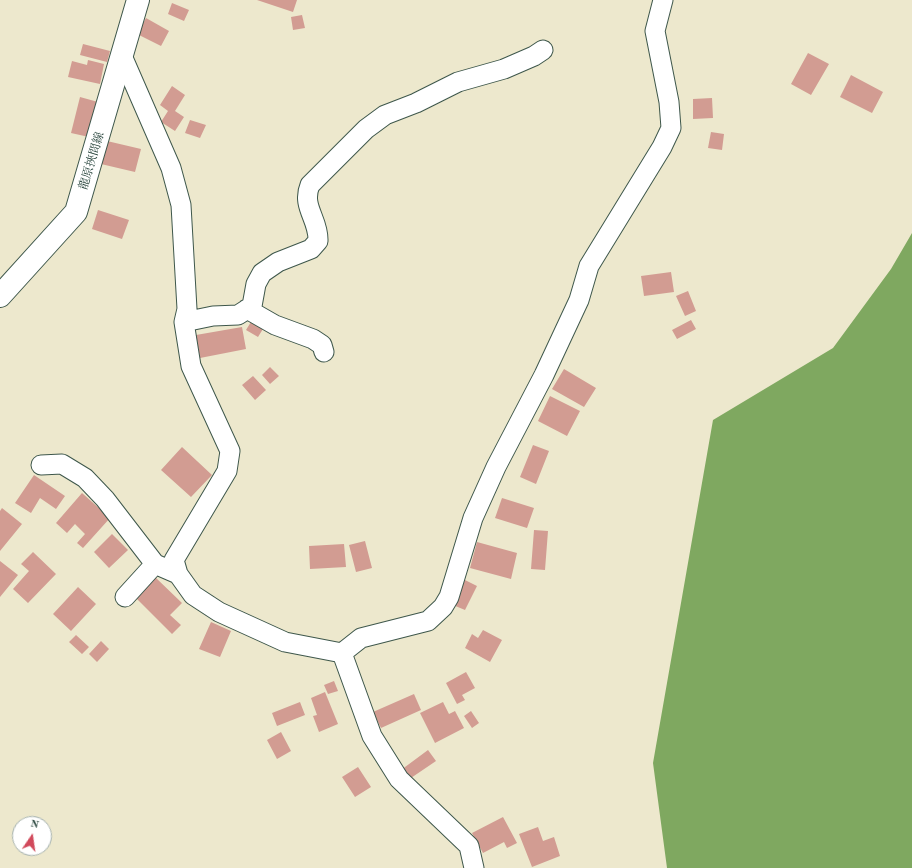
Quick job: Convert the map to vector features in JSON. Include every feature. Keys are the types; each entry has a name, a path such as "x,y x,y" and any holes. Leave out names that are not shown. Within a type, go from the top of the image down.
{"main road":[{"name":"龍原挾間線","path":"0,296 76,212 123,58 138,0"}],"street":[{"path":"123,58 171,168 181,205 187,309 184,322 191,366 230,452 227,471 174,560 178,574 193,594 219,612 284,642 342,652 361,638 428,621 443,607 449,597 473,518 496,467 544,375 579,300 589,266 662,147 671,128 669,102 655,31 662,0"},
{"path":"184,322 213,316 238,315 252,306 256,284 262,274 278,262 311,249 318,241 319,232 308,204 308,189 310,185 366,129 385,115 416,103 458,82 504,69 534,56 542,50"},
{"path":"247,309 275,325 313,339 322,345 324,352"},
{"path":"41,465 62,464 85,478 105,499 155,564 178,574"},
{"path":"125,597 155,564"},
{"path":"342,652 372,736 399,779 469,846 474,868"}],"green space":[{"path":"912,233 912,868 667,868 653,763 713,420 833,348 891,269"}],"building":[{"path":"257,0 297,0 293,12"},
{"path":"172,3 189,10 184,21 168,14"},
{"path":"302,15 305,28 293,30 291,17"},
{"path":"146,18 169,31 161,46 137,34"},
{"path":"83,44 110,51 107,62 80,55"},
{"path":"808,53 829,64 811,95 791,84"},
{"path":"88,60 104,64 100,84 68,77 72,61 87,65"},
{"path":"851,75 883,92 872,113 840,97"},
{"path":"172,86 185,95 175,111 184,117 175,131 161,122 168,111 160,105"},
{"path":"80,97 98,102 89,137 71,133"},
{"path":"712,98 713,118 693,119 693,99"},
{"path":"190,120 206,125 200,138 185,133"},
{"path":"711,132 724,134 722,150 708,148"},
{"path":"107,141 141,149 135,172 101,164"},
{"path":"98,210 129,220 122,239 92,229"},
{"path":"671,272 674,292 644,296 641,276"},
{"path":"688,291 696,311 685,316 676,296"},
{"path":"254,317 266,324 258,337 246,330"},
{"path":"691,320 696,329 677,339 672,330"},
{"path":"242,327 246,349 200,358 196,335"},
{"path":"270,367 279,376 270,384 262,375"},
{"path":"564,369 596,388 584,407 552,389"},
{"path":"253,376 266,390 255,400 242,385"},
{"path":"550,396 580,411 567,436 538,421"},
{"path":"533,445 549,451 536,484 520,477"},
{"path":"182,447 212,475 191,497 161,470"},
{"path":"34,475 65,496 56,509 40,498 31,513 15,503"},
{"path":"82,493 110,518 83,548 77,543 85,534 75,524 67,533 56,523"},
{"path":"502,498 534,508 527,528 495,518"},
{"path":"2,508 22,524 0,551 0,511"},
{"path":"534,530 548,531 545,570 531,569"},
{"path":"112,534 128,550 109,568 94,552"},
{"path":"365,541 372,568 356,572 349,545"},
{"path":"477,542 517,553 511,579 470,568"},
{"path":"344,544 346,567 310,569 309,546"},
{"path":"33,552 56,574 28,603 13,589 29,571 21,564"},
{"path":"0,561 18,575 0,597"},
{"path":"155,577 182,603 170,615 181,625 172,634 135,597"},
{"path":"465,580 477,586 465,610 453,605"},
{"path":"78,587 96,604 71,631 53,614"},
{"path":"211,622 231,631 220,657 199,649"},
{"path":"483,630 502,640 490,662 465,648 472,634 478,638"},
{"path":"76,635 89,647 82,654 69,642"},
{"path":"101,641 109,649 97,662 89,654"},
{"path":"466,672 475,688 462,695 465,700 457,704 446,683"},
{"path":"334,681 338,691 328,694 324,685"},
{"path":"325,692 338,724 319,732 313,716 317,715 311,698"},
{"path":"414,694 421,710 381,728 373,712"},
{"path":"300,702 305,715 277,726 272,713"},
{"path":"443,702 449,714 455,711 464,728 435,743 420,713"},
{"path":"471,711 479,723 472,728 464,716"},
{"path":"281,732 291,751 277,759 267,740"},
{"path":"428,750 436,761 408,780 401,770"},
{"path":"358,767 371,787 355,797 342,777"},
{"path":"503,817 517,843 507,848 504,842 483,853 472,833"},
{"path":"538,827 543,841 554,837 560,856 532,867 519,834"}]}
